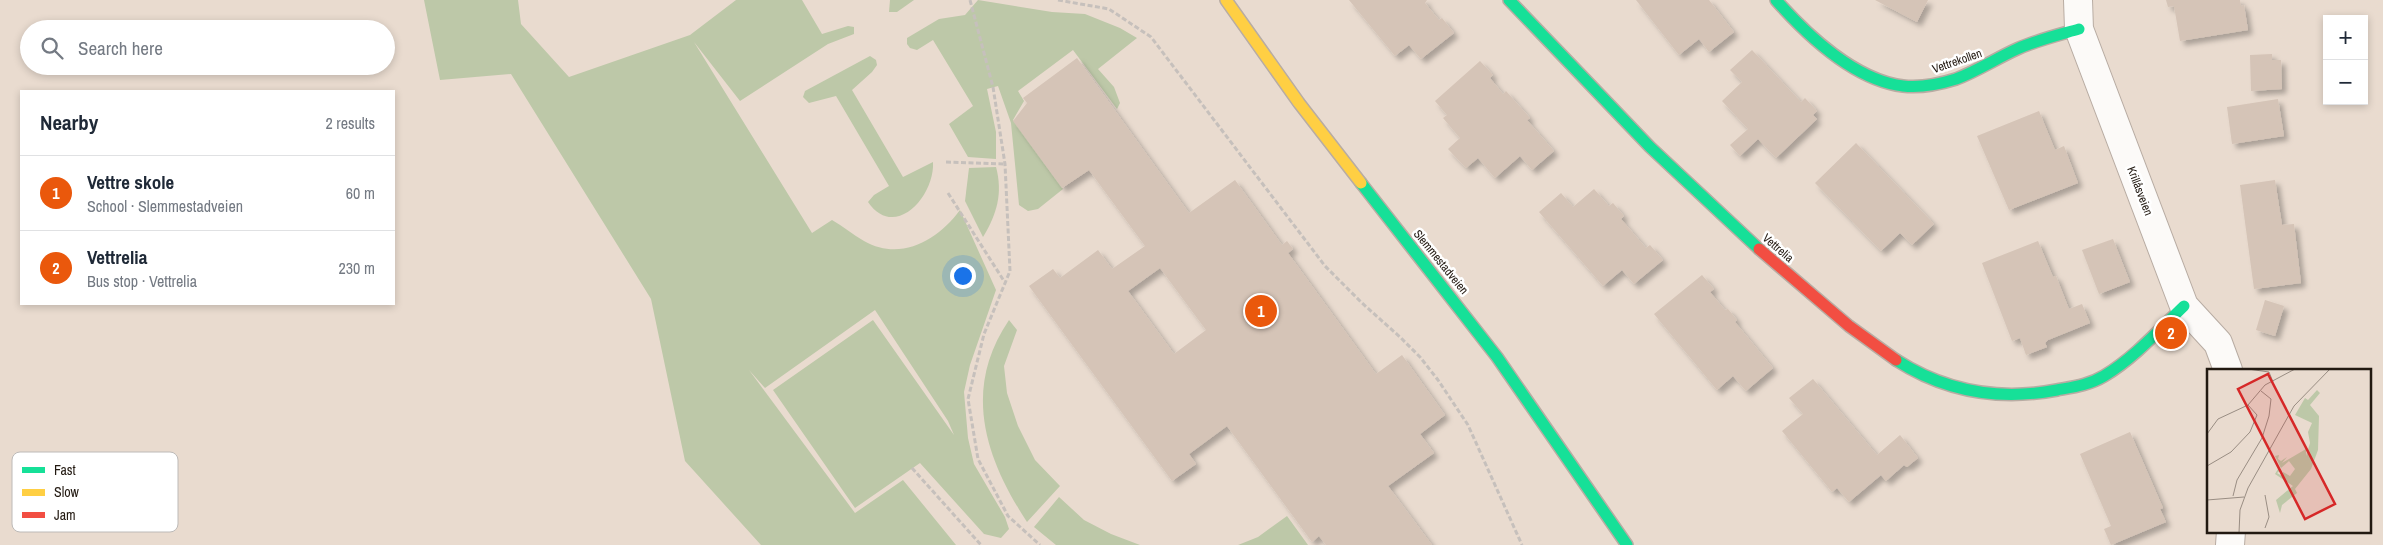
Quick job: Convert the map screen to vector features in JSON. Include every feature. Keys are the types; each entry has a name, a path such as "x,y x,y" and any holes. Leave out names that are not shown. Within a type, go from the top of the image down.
{"street":[{"name":"Slemmestadveien","path":"1226,0 1299,103 1509,373 1627,545"},
{"name":"Vettrelia","path":"1509,0 1600,98 1677,174 1758,249 1825,306 1894,359 1940,383 1990,396 2036,394 2092,382 2118,366 2184,306"},
{"name":"Vettrekollen","path":"1776,0 1812,36 1832,52 1874,76 1897,85 1915,86 1946,81 1984,68 2018,48 2079,29"},
{"name":"Krillåsveien","path":"2078,0 2079,29 2184,306 2218,343 2228,369"},
{"path":"2230,545 2231,532"}],"path":[{"path":"970,0 993,87 1005,164 1010,271 984,334 968,399 978,459 1008,516 1040,545"},
{"path":"1058,0 1109,10 1151,37 1325,266 1362,303 1400,336 1438,380 1468,426 1522,545"},
{"path":"946,162 1005,164"},
{"path":"948,193 1005,282"},
{"path":"912,468 981,545"}],"green space":[{"path":"424,0 518,0 521,24 569,77 690,35 736,0 802,0 822,34 848,26 854,27 854,34 828,44 740,101 694,42 812,233 832,220 860,239 878,247 905,248 918,245 930,239 951,221 960,210 996,290 970,365 964,392 968,438 974,464 1005,517 1009,529 1001,538 984,534 920,463 855,508 773,390 873,320 954,435 948,421 875,310 765,388 749,370 855,513 903,480 956,545 761,545 685,461 651,299 511,74 440,80"},
{"path":"890,0 914,0 897,12 889,12"},
{"path":"978,0 1052,12 1085,14 1120,28 1137,38 1098,69 1114,87 1120,103 1117,109 1073,50 1018,91 1024,101 1013,120 1063,189 1038,209 1028,211 1019,205 1011,123 998,86 987,89 996,132 996,159 968,157 949,124 973,106 933,40 917,50 910,48 907,44 907,38 939,19 965,15"},
{"path":"870,56 876,60 877,65 852,90 903,177 933,162 932,175 920,200 901,215 890,217 879,213 868,202 874,195 889,186 836,96 809,103 803,97 805,91"},
{"path":"996,167 999,195 992,220 983,237 965,201 969,168"},
{"path":"1009,320 1017,330 1004,366 1007,393 1018,426 1035,460 1060,486 1027,522 1012,498 1000,473 990,448 985,423 983,397 986,372 995,346"},
{"path":"1059,497 1084,520 1111,534 1140,545 1056,545 1034,527"},
{"path":"1287,516 1308,545 1238,545 1258,537"}],"building":[{"path":"1349,0 1427,0 1425,3 1439,20 1442,18 1454,33 1421,59 1409,45 1395,56"},
{"path":"1636,0 1709,0 1734,32 1709,52 1699,39 1679,55"},
{"path":"1875,0 1928,0 1917,22"},
{"path":"2166,0 2240,0 2241,6 2244,5 2248,30 2180,41 2174,6 2168,7"},
{"path":"1752,50 1801,102 1805,98 1817,111 1813,115 1817,119 1776,158 1758,139 1740,156 1730,145 1748,129 1722,101 1742,82 1730,70"},
{"path":"2272,54 2272,60 2281,60 2282,89 2251,91 2250,55"},
{"path":"1077,58 1189,213 1235,180 1282,245 1287,241 1293,249 1288,253 1376,374 1402,355 1445,415 1420,434 1434,453 1388,486 1432,545 1326,545 1319,536 1312,542 1227,426 1189,454 1196,464 1172,481 1029,286 1053,269 1060,278 1098,250 1112,269 1145,246 1089,170 1062,188 1013,121 1027,103 1023,98","holes":["1160,268 1206,330 1174,354 1128,291"]},
{"path":"1480,61 1493,75 1490,78 1503,94 1506,91 1530,118 1527,120 1554,151 1532,170 1520,156 1495,178 1478,158 1466,168 1448,149 1460,138 1443,118 1447,115 1435,101"},
{"path":"2278,99 2284,136 2232,144 2227,107"},
{"path":"2039,111 2055,150 2064,146 2078,183 2009,210 1977,136"},
{"path":"1856,143 1934,224 1912,245 1900,233 1881,251 1815,183"},
{"path":"2275,180 2282,225 2294,224 2301,283 2254,289 2240,185"},
{"path":"1594,189 1609,206 1613,203 1624,216 1621,219 1646,248 1650,245 1663,260 1634,284 1622,270 1603,286 1539,212 1561,193 1573,207"},
{"path":"2113,239 2130,282 2099,294 2082,250"},
{"path":"2038,241 2053,277 2056,276 2069,309 2082,304 2090,323 2048,340 2045,343 2047,347 2026,355 2020,338 2012,341 1982,263"},
{"path":"1702,275 1714,289 1710,292 1725,310 1728,309 1737,320 1735,322 1773,368 1746,391 1733,376 1717,390 1654,314"},
{"path":"2265,300 2284,306 2275,336 2256,330"},
{"path":"1813,379 1877,455 1900,435 1918,458 1907,467 1904,465 1886,481 1881,475 1849,502 1837,488 1832,492 1782,431 1803,414 1789,398"},
{"path":"2130,432 2163,508 2160,509 2166,522 2111,545 2104,529 2111,526 2080,454"}],"traffic: fast":[{"path":"1509,0 1650,147 1759,249"},
{"path":"1776,0 1802,27 1833,54 1867,75 1903,86 1930,85 1956,79 2025,46 2079,29"},
{"path":"1361,183 1497,357 1627,545"},
{"path":"1896,360 1934,380 1974,391 2014,394 2069,388 2093,382 2115,369 2146,343 2184,306"}],"traffic: slow":[{"path":"1226,0 1299,103 1361,183"}],"traffic: jam":[{"path":"1759,249 1849,326 1896,360"}],"place":[{"name":"Vettre skole","path":"1261,311"},
{"name":"Vettrelia","path":"2171,333"}]}
